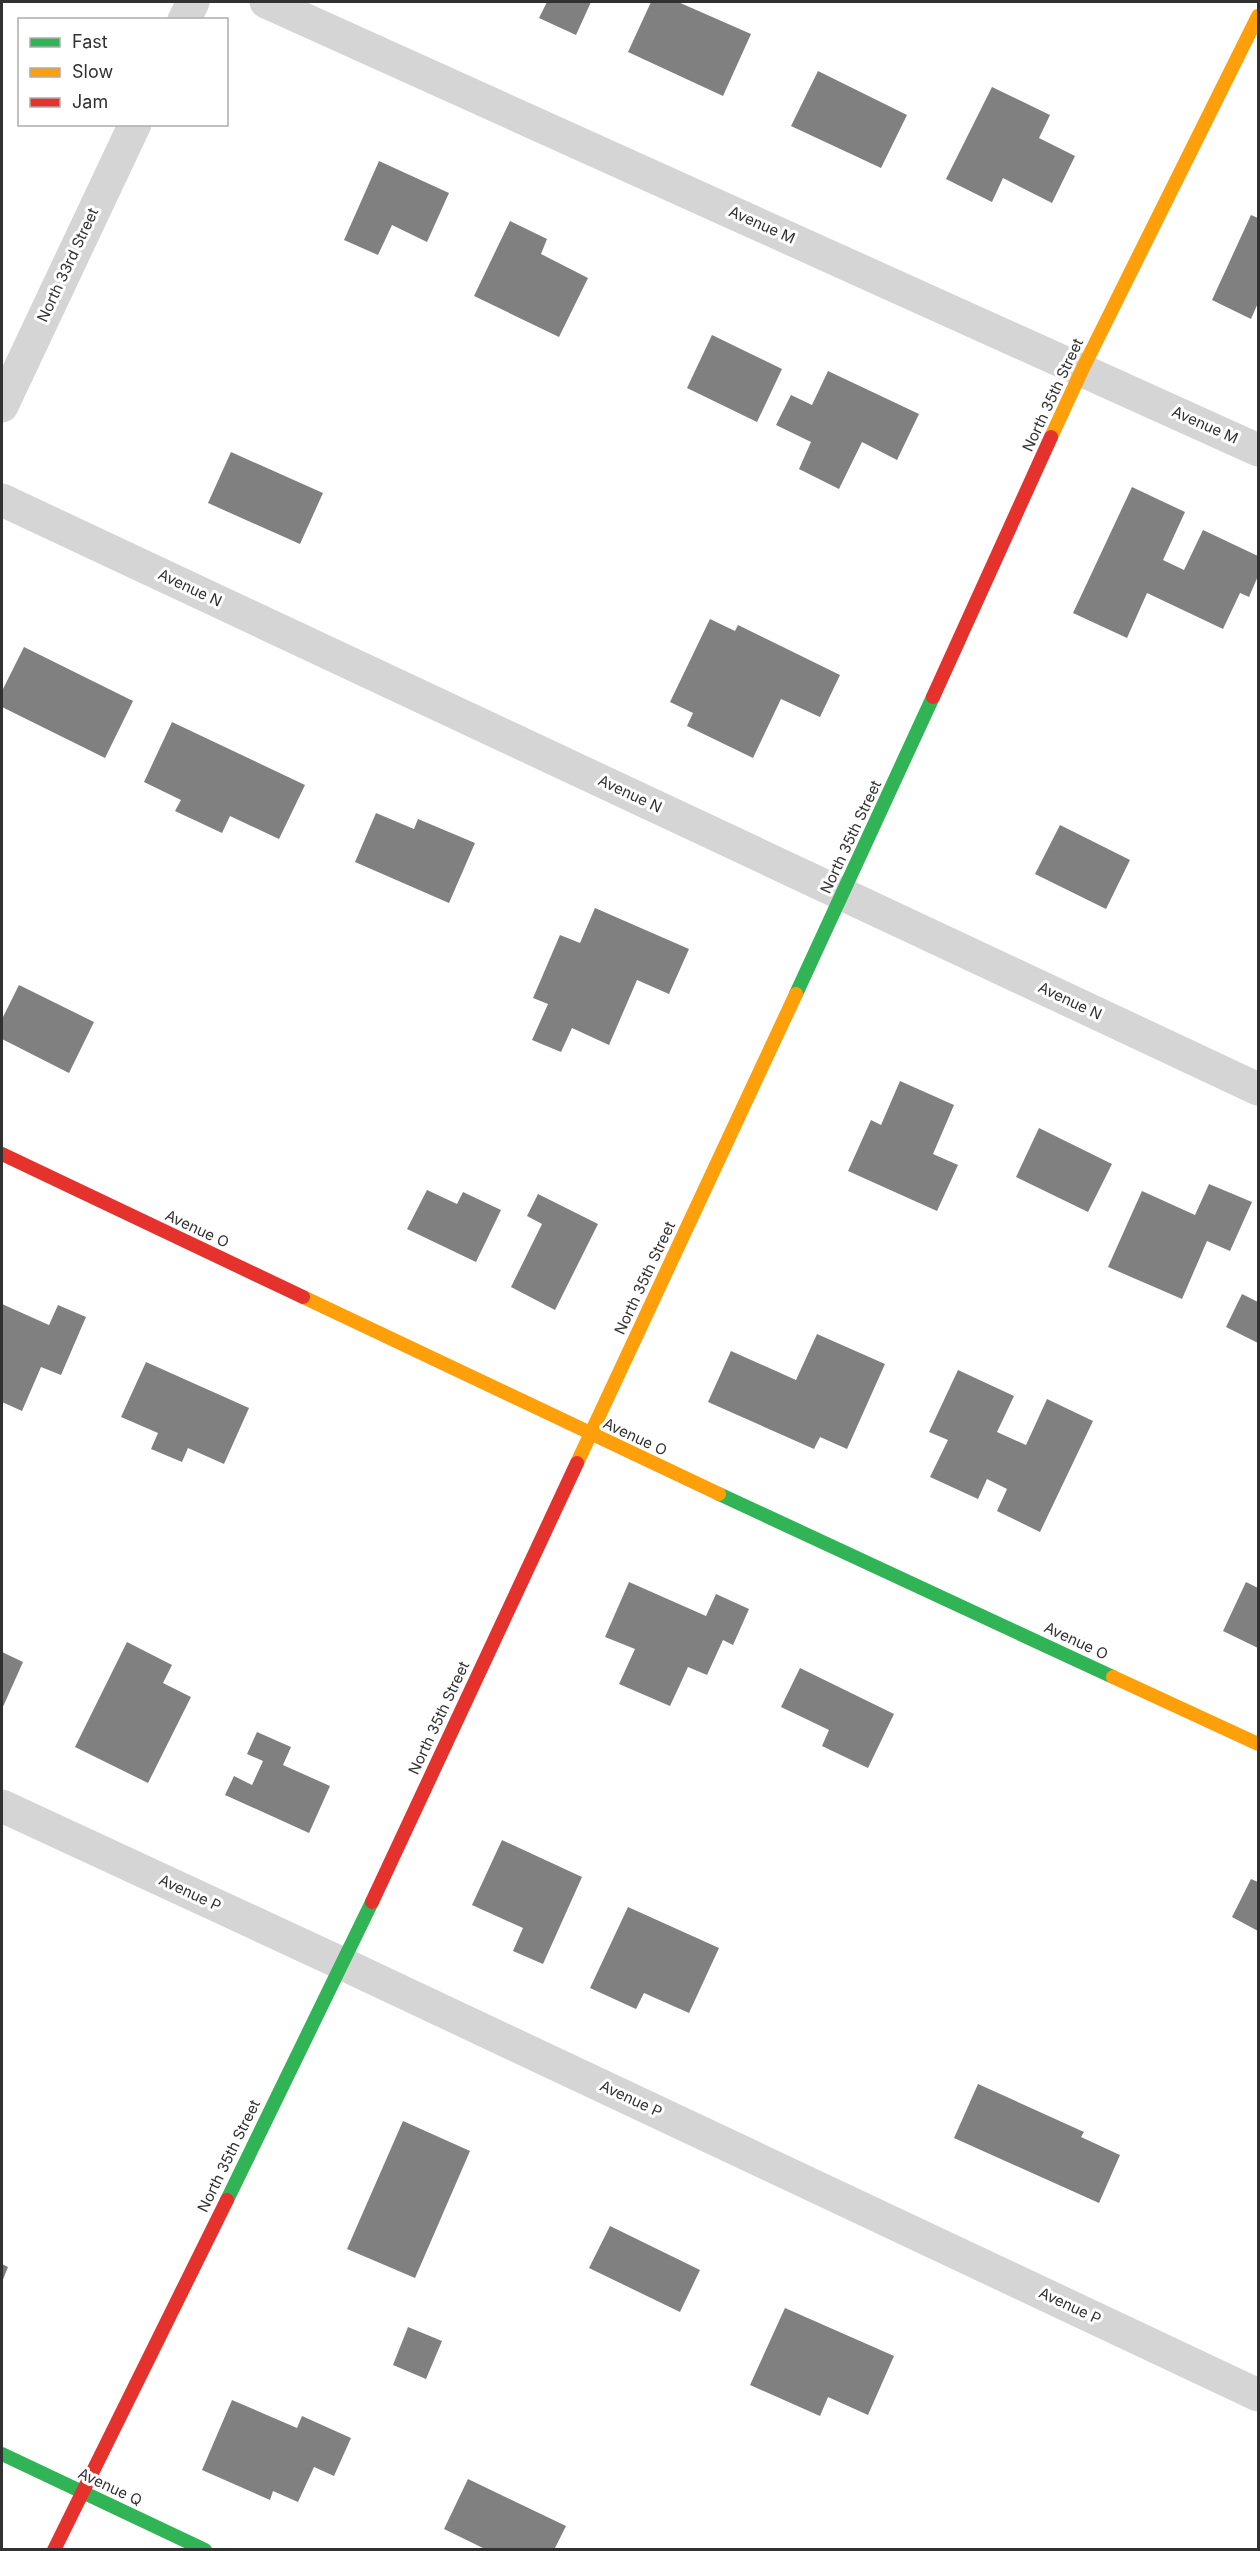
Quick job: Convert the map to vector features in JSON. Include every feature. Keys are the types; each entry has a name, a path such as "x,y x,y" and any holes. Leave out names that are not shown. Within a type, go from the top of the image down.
{"street":[{"path":"185,18 193,2"},
{"name":"Avenue M","path":"266,2 1258,450"},
{"name":"North 35th Street","path":"54,2550 343,1964 843,894 1082,370 1258,16"},
{"name":"North 33rd Street","path":"2,406 134,126"},
{"name":"Avenue N","path":"2,500 1258,1089"},
{"name":"Avenue O","path":"2,1154 590,1434 1258,1744"},
{"name":"Avenue P","path":"2,1806 1258,2395"},
{"name":"Avenue Q","path":"2,2454 205,2550"}],"building":[{"path":"547,2 591,2 576,35 539,18"},
{"path":"651,2 678,2 751,34 723,96 628,52"},
{"path":"818,71 907,115 881,168 791,126"},
{"path":"992,87 1050,115 1039,138 1075,156 1052,203 1003,178 992,202 946,179"},
{"path":"379,161 449,193 427,242 392,225 378,255 344,240"},
{"path":"1251,215 1258,218 1258,303 1251,319 1212,300"},
{"path":"510,221 547,239 541,254 588,278 559,337 474,296"},
{"path":"712,335 782,369 757,422 687,388"},
{"path":"828,371 919,414 897,460 862,442 839,489 799,469 811,442 776,425 791,395 812,405"},
{"path":"231,452 323,493 300,544 208,503"},
{"path":"1132,487 1185,512 1163,560 1184,570 1203,530 1258,556 1258,576 1249,597 1240,593 1223,629 1147,593 1127,638 1073,613"},
{"path":"710,619 735,631 738,625 840,675 820,717 781,699 753,758 687,726 693,713 670,702"},
{"path":"24,647 133,701 105,758 2,707 2,691"},
{"path":"172,722 305,785 279,839 230,816 222,833 175,811 181,800 144,782"},
{"path":"376,813 414,829 418,819 475,843 449,903 355,862"},
{"path":"1060,825 1130,860 1106,909 1035,874"},
{"path":"595,908 689,949 669,994 637,980 609,1045 572,1028 561,1052 532,1040 548,1004 533,998 560,935 580,943"},
{"path":"19,985 94,1022 69,1073 2,1039 2,1019"},
{"path":"900,1081 954,1105 933,1154 958,1165 937,1211 848,1171 871,1120 881,1125"},
{"path":"1039,1128 1112,1164 1088,1212 1016,1177"},
{"path":"1209,1184 1252,1202 1230,1251 1207,1241 1182,1299 1108,1267 1142,1191 1195,1215"},
{"path":"427,1190 457,1204 463,1192 501,1210 476,1262 407,1229"},
{"path":"538,1194 598,1224 555,1310 511,1287 542,1224 527,1216"},
{"path":"1242,1294 1258,1302 1258,1343 1226,1327"},
{"path":"2,1304 49,1325 58,1305 86,1317 61,1375 41,1367 22,1411 2,1402"},
{"path":"817,1334 885,1364 847,1449 820,1437 814,1449 708,1402 731,1351 796,1380"},
{"path":"146,1362 249,1408 224,1464 188,1448 182,1462 151,1449 158,1433 121,1417"},
{"path":"958,1370 1014,1396 997,1432 1026,1445 1047,1399 1093,1421 1040,1532 997,1511 1007,1489 987,1479 978,1499 930,1477 948,1440 929,1432"},
{"path":"629,1582 706,1616 716,1594 749,1609 733,1645 723,1640 707,1675 688,1667 670,1706 619,1684 635,1649 605,1637"},
{"path":"1246,1582 1258,1588 1258,1648 1223,1631"},
{"path":"127,1642 172,1665 163,1683 191,1697 148,1783 75,1747"},
{"path":"2,1652 23,1662 2,1709"},
{"path":"800,1668 894,1714 868,1768 822,1746 829,1730 781,1707"},
{"path":"257,1732 291,1747 283,1765 330,1786 309,1833 225,1795 234,1776 252,1785 263,1761 247,1754"},
{"path":"502,1840 582,1877 543,1964 513,1951 523,1928 472,1905"},
{"path":"1251,1879 1258,1882 1258,1931 1232,1917"},
{"path":"628,1907 719,1948 689,2013 644,1993 636,2009 590,1988"},
{"path":"978,2084 1084,2132 1081,2137 1120,2155 1099,2203 954,2138"},
{"path":"403,2121 470,2151 415,2278 347,2249"},
{"path":"610,2226 700,2270 680,2312 589,2268"},
{"path":"2,2264 8,2267 2,2282"},
{"path":"785,2308 894,2356 868,2415 828,2397 820,2416 750,2385"},
{"path":"408,2327 442,2341 426,2379 393,2365"},
{"path":"232,2400 297,2428 302,2416 351,2438 334,2476 314,2467 298,2502 273,2491 270,2500 202,2470"},
{"path":"468,2479 566,2526 554,2550 487,2550 444,2529"}],"traffic: fast":[{"path":"796,994 933,697"},
{"path":"719,1494 1113,1677"},
{"path":"227,2200 372,1902"},
{"path":"2,2454 205,2550"}],"traffic: slow":[{"path":"1051,437 1258,16"},
{"path":"577,1463 796,994"},
{"path":"303,1297 719,1494"},
{"path":"1113,1677 1258,1744"}],"traffic: jam":[{"path":"933,697 1051,437"},
{"path":"2,1154 303,1297"},
{"path":"372,1902 577,1463"},
{"path":"54,2550 227,2200"}]}
